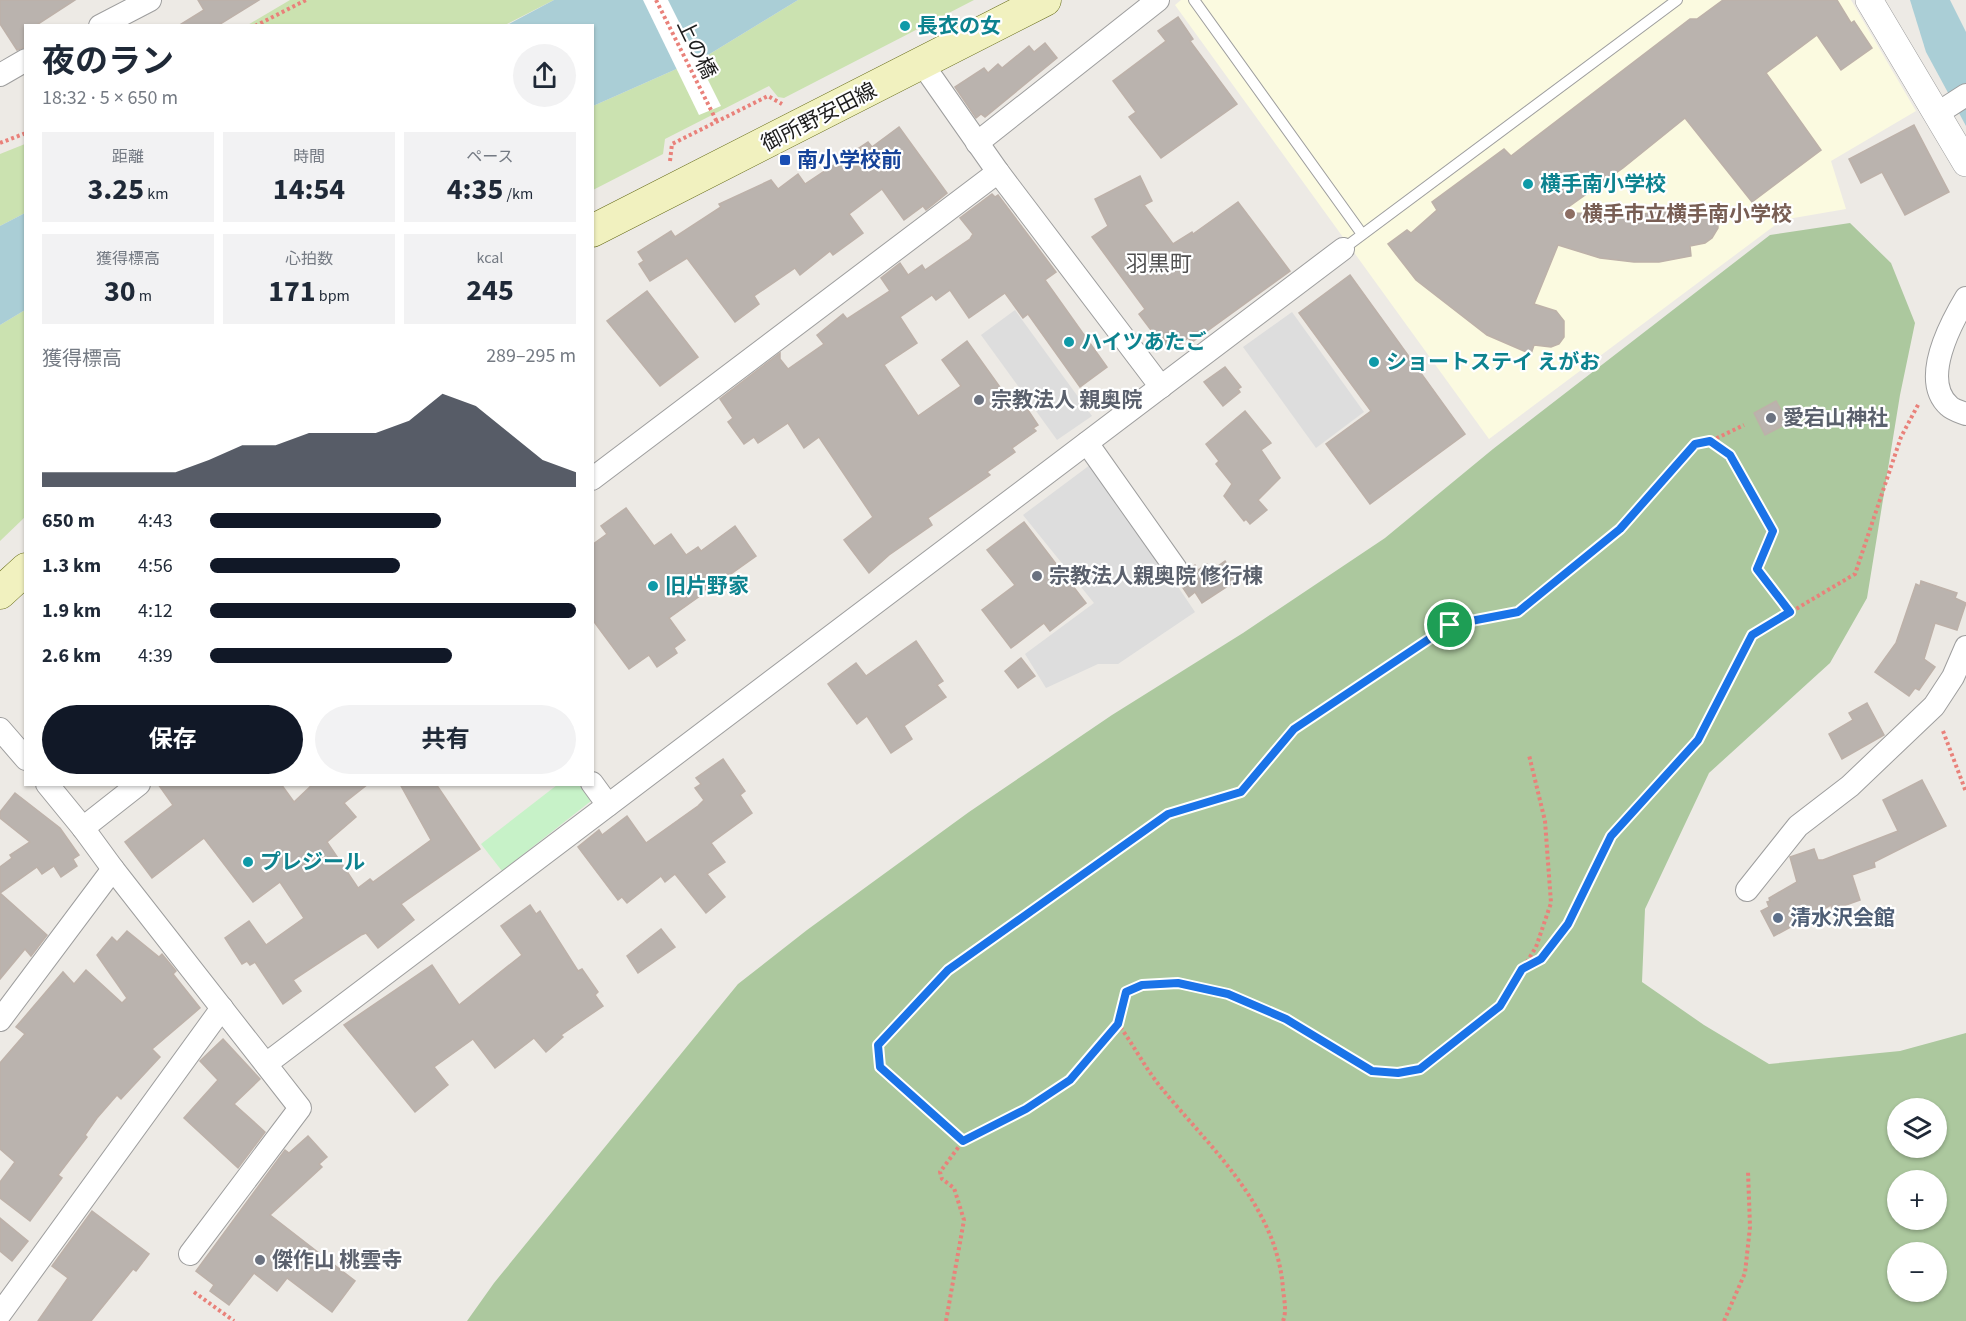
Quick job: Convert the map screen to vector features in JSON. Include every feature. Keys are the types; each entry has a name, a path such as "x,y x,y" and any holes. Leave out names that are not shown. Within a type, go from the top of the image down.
{"main road":[{"name":"御所野安田線","path":"594,230 923,65 1045,0"},
{"path":"0,593 24,571"}],"street":[{"path":"104,24 150,0"},
{"path":"977,143 1158,0"},
{"path":"1869,0 1951,105 1966,164"},
{"path":"0,75 24,61"},
{"path":"923,65 998,172 1161,387"},
{"path":"594,477 998,172"},
{"path":"266,1064 1343,249"},
{"path":"1966,298 1947,330 1937,367 1939,388 1948,406 1966,414"},
{"path":"1086,443 1176,569"},
{"path":"1747,890 1798,826 1851,786 1959,684 1966,647"},
{"path":"0,729 24,757"},
{"path":"49,786 300,1108 190,1254"},
{"path":"83,828 136,786"},
{"path":"594,786 608,805"},
{"path":"0,1020 113,869"},
{"path":"0,1314 222,1008"}],"lane":[{"path":"1194,0 1362,234"},
{"path":"1343,249 1677,0"}],"path":[{"path":"259,24 306,0"},
{"name":"上の橋","path":"656,0 717,122"},
{"path":"670,160 672,144 768,96 782,104"},
{"path":"0,143 24,134"},
{"path":"1522,969 1541,959 1568,924 1611,836 1698,740 1752,635 1855,574 1901,437 1937,367"},
{"path":"963,1141 880,1067 878,1045 948,970 1168,814 1241,792 1294,729 1450,625 1518,612 1620,529 1695,444 1710,441 1744,425"},
{"path":"1710,441 1730,455 1773,531 1757,569 1790,612"},
{"path":"1934,706 1966,792"},
{"path":"946,1321 964,1220 954,1188 942,1179 940,1172 963,1141 1026,1109 1070,1080 1118,1024 1126,992 1142,985 1178,983 1228,994 1261,1007 1330,1044 1372,1071 1398,1073 1420,1069 1500,1006 1536,947 1551,903 1545,821 1529,755"},
{"path":"1118,1024 1158,1083 1251,1196 1272,1234 1282,1278 1285,1315 1283,1321"},
{"path":"1724,1321 1745,1273 1750,1227 1749,1171"},
{"path":"194,1292 234,1321"}],"shaded area":[{"name":"横手市立横手南小学校","path":"1181,0 1851,0 1916,111 1831,161 1846,209 1782,220 1489,439 1175,5"},
{"path":"1015,310 1092,416 1057,440 981,335"},
{"path":"1292,312 1364,412 1316,448 1243,347"},
{"path":"1094,462 1195,612 1118,664 1098,664 1046,688 1025,654 1094,603 1023,515"}],"green space":[{"path":"290,0 554,0 507,24 249,24"},
{"path":"798,0 974,0 784,98 778,97 769,86 665,139 663,154 594,189 594,106 708,55"},
{"path":"24,144 24,214 0,226 0,154"},
{"path":"1850,223 1891,263 1915,323 1900,395 1867,598 1830,663 1709,773 1645,909 1642,982 1704,1025 1769,1064 1900,1051 1966,1033 1966,1321 467,1321 494,1283 738,984 807,930 969,812 1112,715 1243,633 1385,538 1493,449 1770,235"},
{"path":"24,311 24,518 0,541 0,325"},
{"path":"556,786 580,786 591,801 502,871 481,844"}],"water":[{"path":"554,0 798,0 708,55 594,106 594,24 509,24"},
{"path":"1910,0 1950,0 1966,32 1966,126 1926,52"},
{"path":"24,214 24,311 0,325 0,226"}],"pier":[{"path":"643,0 668,0 721,106 699,115"}],"building":[{"path":"0,0 75,0 38,24 24,24 24,48 17,50 0,24"},
{"path":"198,0 259,0 220,24 181,24 204,10"},
{"name":"横手南小学校","path":"1723,0 1837,0 1851,23 1854,21 1872,48 1841,70 1817,35 1766,73 1821,150 1752,202 1685,118 1623,168 1560,213 1643,214 1705,205 1717,211 1718,228 1712,238 1705,243 1690,246 1691,256 1659,262 1600,258 1558,245 1534,304 1556,311 1564,321 1564,337 1559,344 1551,347 1534,345 1531,354 1487,335 1416,280 1388,244 1407,230 1411,233 1437,210 1432,202 1504,149 1511,156 1690,19 1697,19"},
{"path":"1178,17 1193,39 1190,41 1237,104 1161,158 1129,117 1136,112 1113,81 1166,41 1158,31"},
{"path":"1045,43 1057,58 985,117 981,114 976,118 955,87 984,68 988,73 998,64 1002,68 1029,46 1034,52"},
{"path":"1914,125 1949,192 1905,215 1882,172 1861,183 1849,159"},
{"path":"899,127 947,193 926,210 923,206 904,220 882,189 849,214 863,233 833,255 830,251 800,275 795,268 754,296 759,304 735,322 687,258 650,281 639,264 644,261 638,252 671,231 675,237 721,207 719,204 771,180 778,189 798,174 805,184 868,142 872,147"},
{"path":"1140,176 1152,201 1144,205 1173,244 1192,232 1193,234 1238,202 1290,271 1192,342 1188,338 1179,345 1173,338 1163,346 1139,314 1145,309 1092,237 1108,226 1095,199"},
{"path":"992,194 995,197 998,195 1056,272 1045,280 1107,367 1080,387 1028,314 1023,318 1005,293 969,318 950,290 936,300 932,295 900,317 917,343 884,365 918,416 961,386 942,360 967,341 1012,404 1016,401 1020,407 1024,404 1038,425 1033,428 1036,431 1012,448 1015,452 987,472 990,475 928,518 932,525 889,555 869,573 844,540 873,517 819,437 804,448 788,423 758,443 754,437 744,444 728,422 733,418 720,399 780,353 780,359 788,369 824,344 817,335 843,314 847,319 890,291 881,278 900,263 908,275 922,265 925,270 970,239 973,234 960,218"},
{"name":"ショートステイ えがお","path":"1350,275 1465,434 1370,504 1326,444 1371,411 1299,313"},
{"path":"647,291 698,357 660,386 607,321"},
{"path":"1225,367 1241,387 1238,389 1240,392 1223,406 1204,382"},
{"name":"愛宕山神社","path":"1776,401 1788,423 1765,435 1754,413"},
{"path":"1245,411 1271,443 1261,450 1280,478 1258,500 1267,510 1250,524 1246,519 1244,521 1224,496 1232,484 1216,464 1219,461 1206,444"},
{"name":"旧片野家","path":"626,508 654,546 671,534 686,555 698,547 701,551 735,526 756,556 669,618 685,640 674,648 677,653 657,667 649,655 629,669 594,622 594,544 607,534 601,526"},
{"name":"宗教法人親奥院 修行棟","path":"1024,522 1086,603 1050,631 1044,623 1011,648 982,610 1015,585 987,550"},
{"path":"1225,561 1237,580 1202,603 1195,592 1189,597 1179,582 1188,575 1189,569 1195,565 1198,570 1207,564 1211,571"},
{"path":"1921,581 1957,593 1955,598 1966,603 1957,630 1935,623 1924,659 1935,667 1919,690 1915,688 1909,696 1875,672 1896,643 1916,584 1920,586"},
{"path":"916,641 943,681 937,685 946,697 904,726 912,739 891,753 867,716 857,724 828,684 856,663 866,676"},
{"path":"1021,658 1035,676 1018,688 1005,671"},
{"path":"1867,703 1884,735 1842,759 1829,734 1853,720 1849,713"},
{"path":"723,759 745,791 740,795 752,813 711,843 725,862 707,874 725,897 706,913 675,874 665,882 661,876 627,903 622,897 618,900 578,847 599,830 602,835 627,816 646,843 704,800 695,788 701,784 696,778"},
{"path":"1922,780 1946,826 1874,862 1875,867 1852,875 1860,900 1832,910 1831,905 1774,936 1761,911 1769,907 1767,902 1770,901 1769,898 1797,882 1790,857 1814,849 1818,860 1823,860 1898,831 1883,800"},
{"path":"159,786 282,786 294,802 311,786 365,786 344,803 356,817 327,842 358,888 370,879 373,882 431,840 401,786 437,786 480,849 401,904 414,920 378,948 366,933 361,935 293,980 301,991 283,1004 255,962 250,965 247,961 242,964 225,938 249,921 266,945 304,918 280,882 253,902 204,838 152,878 125,842 173,805"},
{"path":"15,793 60,828 79,855 73,859 77,866 61,877 54,866 42,874 37,867 0,893 0,867 12,858 10,855 30,842 0,818 0,812"},
{"path":"0,893 47,935 31,956 25,949 0,979"},
{"path":"530,905 536,914 540,911 578,971 582,969 598,992 595,995 603,1006 561,1035 563,1037 546,1052 534,1038 495,1068 473,1039 434,1067 448,1085 415,1112 344,1025 432,965 459,1005 522,955 501,926"},
{"path":"661,929 675,947 638,973 627,956"},
{"path":"127,931 159,957 162,954 176,971 173,974 200,1008 152,1049 160,1057 121,1099 117,1095 97,1118 85,1135 87,1137 58,1175 62,1178 30,1221 0,1198 0,1182 15,1162 0,1149 0,1063 25,1034 16,1027 63,972 74,984 86,970 122,1003 127,998 97,955 112,937 117,942"},
{"path":"223,1039 260,1079 234,1104 265,1132 238,1168 184,1118 218,1080 200,1061"},
{"name":"傑作山 桃雲寺","path":"308,1136 327,1157 319,1164 322,1167 270,1215 355,1281 332,1312 287,1278 277,1291 254,1273 229,1305 210,1291 214,1285 196,1271 285,1150 289,1153"},
{"path":"92,1211 149,1254 136,1271 133,1269 91,1321 38,1321 68,1278 52,1266"},
{"path":"0,1218 28,1241 12,1261 0,1251"}],"place":[{"name":"長衣の女","path":"905,26"},
{"name":"南小学校前","path":"785,160"},
{"name":"横手南小学校","path":"1528,184"},
{"name":"横手市立横手南小学校","path":"1570,214"},
{"name":"ハイツあたご","path":"1069,342"},
{"name":"ショートステイ えがお","path":"1374,362"},
{"name":"宗教法人 親奥院","path":"979,400"},
{"name":"愛宕山神社","path":"1771,418"},
{"name":"宗教法人親奥院 修行棟","path":"1037,576"},
{"name":"旧片野家","path":"653,586"},
{"name":"プレジール","path":"248,862"},
{"name":"清水沢会館","path":"1778,918"},
{"name":"傑作山 桃雲寺","path":"260,1260"}],"district":[{"name":"羽黒町","path":"1159,264"}],"route":[{"path":"1710,441 1730,455 1773,531 1757,569 1790,612 1752,635 1698,740 1611,836 1568,924 1541,959 1522,969 1500,1006 1420,1069 1398,1073 1372,1071 1330,1044 1261,1007 1228,994 1178,983 1142,985 1126,992 1120,1008 1118,1024 1070,1080 1026,1109 963,1141 880,1067 878,1045 948,970 1168,814 1241,792 1294,729 1450,625 1518,612 1620,529 1695,444 1710,441"}]}
